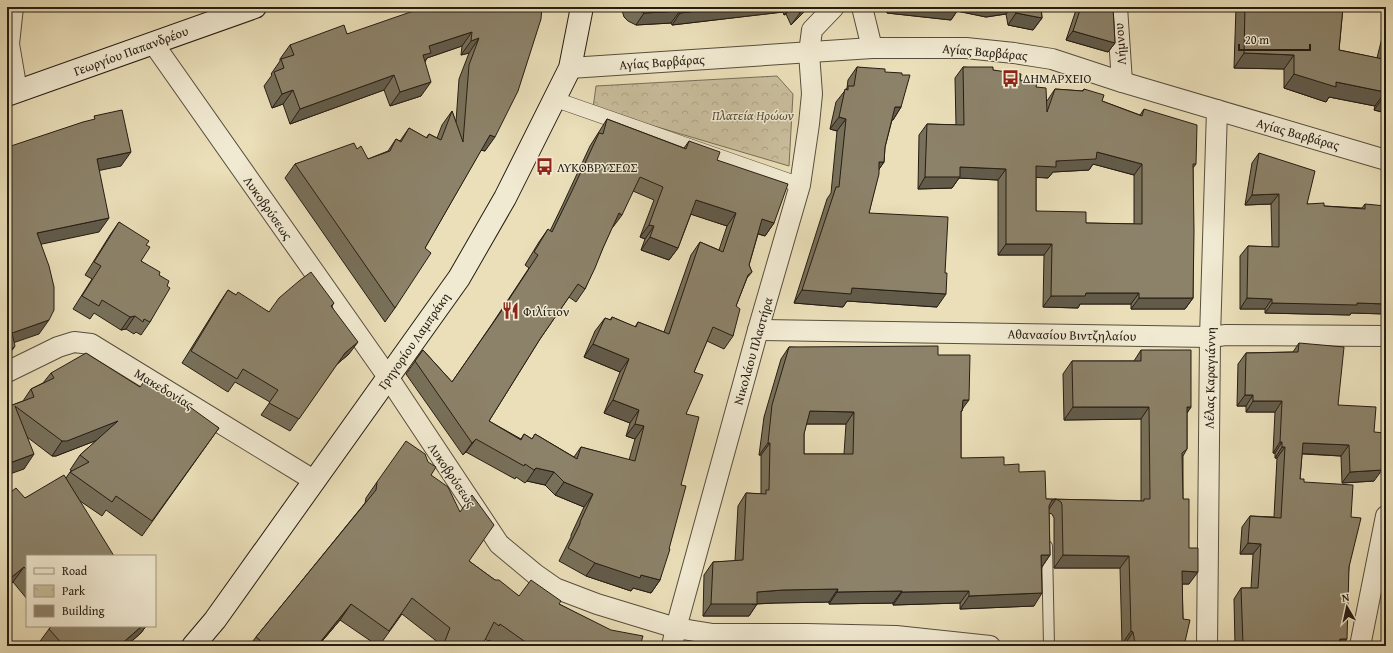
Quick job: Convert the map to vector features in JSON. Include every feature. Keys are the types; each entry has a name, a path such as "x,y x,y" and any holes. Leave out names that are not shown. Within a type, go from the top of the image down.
{"main road":[{"name":"Γεωργίου Παπανδρέου","path":"12,93 255,7"},
{"name":"Γρηγορίου Λαμπράκη","path":"193,646 215,620 459,278 505,198 570,68 582,7"}],"street":[{"path":"12,93 9,44 13,7"},
{"name":"Νικολάου Πλαστήρα","path":"674,637 758,330 800,185 810,124 812,94 809,53 812,30 834,7"},
{"path":"862,7 872,48"},
{"name":"Λήμνου","path":"1118,7 1122,82"},
{"name":"Λυκοβρύσεως","path":"153,43 388,378 499,544 535,574 555,588 674,637 713,634 806,634 990,646"},
{"name":"Αγίας Βαρβάρας","path":"570,68 872,48 966,48 1014,53 1052,59 1122,82 1386,160"},
{"path":"554,100 800,185"},
{"name":"Λέλας Καραγιάννη","path":"1207,646 1210,337 1217,110"},
{"name":"Αθανασίου Βιντζηλαίου","path":"758,330 1210,337 1226,335 1386,336"},
{"name":"Μακεδονίας","path":"7,372 58,347 74,342 91,344 315,481"},
{"path":"1360,646 1386,516"}],"lane":[{"path":"1047,534 1049,646"}],"green space":[{"name":"Πλατεία Ηρώων","path":"777,76 793,94 789,166 593,108 596,86"}],"building":[{"path":"425,7 542,7 541,19 518,91 495,137 490,135 425,248 431,253 395,308 295,164 354,143 357,149 361,146 368,159 390,151 396,139 401,142 409,128 427,138 429,134 441,140 452,111 463,142 469,65 479,38 471,41 472,32 429,46 431,53 423,55 431,82 400,92 394,75 300,109 293,90 282,94 274,72 284,68 281,59 294,55 290,45 344,25 347,34"},
{"path":"634,7 731,7 680,13 680,11 644,13"},
{"path":"797,7 806,7 800,13"},
{"path":"1015,7 1041,7 1042,18 1016,13"},
{"path":"1081,7 1113,7 1115,43 1073,31"},
{"path":"1245,7 1343,7 1339,50 1383,59 1386,47 1386,97 1384,96 1385,92 1336,82 1336,87 1294,74 1294,55 1244,53"},
{"path":"857,67 885,69 885,72 910,75 901,107 895,107 885,147 884,162 879,162 879,174 869,213 948,217 945,273 947,273 946,294 852,288 851,294 802,290 836,187 839,187 846,119 839,117 845,89 848,90 848,86 854,86"},
{"path":"963,67 993,67 993,70 1021,74 1020,80 1037,83 1036,87 1046,88 1047,112 1055,89 1083,91 1084,89 1104,95 1102,101 1142,116 1144,109 1197,125 1196,164 1193,164 1193,298 1139,298 1139,293 1086,293 1085,296 1051,296 1052,244 1006,244 1006,169 960,167 960,177 925,177 927,124 964,125","holes":["1097,152 1142,164 1142,224 1086,223 1086,212 1036,211 1036,166 1056,167 1056,161 1096,159"]},
{"path":"122,110 131,152 97,159 109,218 37,233 49,266 54,287 54,310 49,320 12,333 15,346 7,353 7,144 10,143 11,146 95,119 94,116"},
{"path":"607,119 686,149 689,141 720,152 717,160 788,184 774,223 762,219 749,265 752,272 748,275 736,306 740,309 733,336 713,327 694,372 703,375 686,414 699,417 681,485 686,486 670,549 660,580 641,575 640,578 595,563 568,548 593,494 564,482 554,472 536,468 534,470 525,464 524,466 476,439 472,443 415,361 423,350 452,382 538,255 534,252 548,229 552,232 599,133 603,134","holes":["640,177 663,187 649,225 654,226 650,237 678,248 696,200 736,213 723,252 700,242 669,334 638,322 636,327 612,317 611,320 605,318 593,344 629,359 613,400 639,410 635,424 644,426 635,461 581,447 577,459 535,434 532,439 524,434 521,440 489,421 540,339 578,284 585,289 619,213 622,215"]},
{"path":"1259,153 1315,171 1307,204 1324,203 1324,206 1365,209 1365,204 1386,206 1386,304 1357,303 1357,305 1272,303 1272,299 1247,298 1248,246 1279,247 1279,194 1252,195"},
{"path":"119,222 149,241 146,245 150,247 141,261 160,272 159,275 169,281 167,286 170,288 150,322 144,319 143,322 135,316 130,317 102,300 99,306 82,296 101,266 94,262"},
{"path":"311,272 334,303 331,306 358,342 345,353 299,419 269,403 278,390 243,369 237,379 191,351 228,290 236,295 238,292 269,312 279,298"},
{"path":"1299,343 1344,347 1338,405 1376,407 1374,432 1386,433 1386,458 1382,470 1350,472 1349,445 1303,443 1300,479 1304,479 1304,482 1353,485 1351,517 1361,518 1349,567 1347,639 1340,639 1338,646 1241,646 1241,644 1243,644 1241,588 1258,588 1261,544 1248,543 1250,516 1281,518 1285,447 1282,447 1282,442 1280,442 1282,401 1253,401 1253,395 1245,395 1246,353 1298,352"},
{"path":"938,346 938,355 970,355 969,400 963,400 961,411 961,458 1004,457 1004,465 1019,464 1019,472 1045,471 1046,499 1055,499 1052,500 1049,506 1050,555 1041,555 1042,593 969,596 969,591 837,592 838,589 783,590 757,592 757,604 711,604 713,562 743,560 746,493 766,494 766,490 769,490 770,443 768,443 772,405 789,347","holes":["810,411 854,412 853,454 804,454 804,434"]},
{"path":"1141,350 1191,350 1191,407 1187,407 1187,449 1182,453 1183,499 1189,499 1189,548 1198,548 1198,572 1182,571 1183,619 1190,620 1184,646 1148,646 1135,643 1133,632 1131,631 1129,556 1063,555 1061,502 1056,499 1144,501 1144,499 1150,499 1149,407 1073,407 1072,361 1141,361"},
{"path":"86,353 140,387 146,379 182,404 183,402 219,428 152,521 116,496 112,502 70,472 89,462 80,455 118,421 67,441 62,441 15,406 34,454 7,464 7,407 34,397 31,389 54,378 51,373"},
{"path":"406,441 425,454 428,462 436,467 431,475 448,487 460,512 472,495 494,525 469,561 495,580 499,580 519,596 531,580 561,601 559,604 611,630 643,636 640,646 531,646 500,624 499,626 494,622 482,646 443,646 450,628 412,598 389,631 351,604 317,646 255,646 261,641 256,637 376,490 377,482"},
{"path":"64,475 113,555 26,555 26,569 24,567 7,581 7,495 16,488 25,498"},
{"path":"51,627 141,627 119,646 64,646 49,629"}],"place":[{"name":"ΔΗΜΑΡΧΕΙΟ","path":"1010,78"},
{"name":"ΛΥΚΟΒΡΥΣΕΩΣ","path":"544,167"},
{"name":"Φιλίτιον","path":"510,311"}]}
